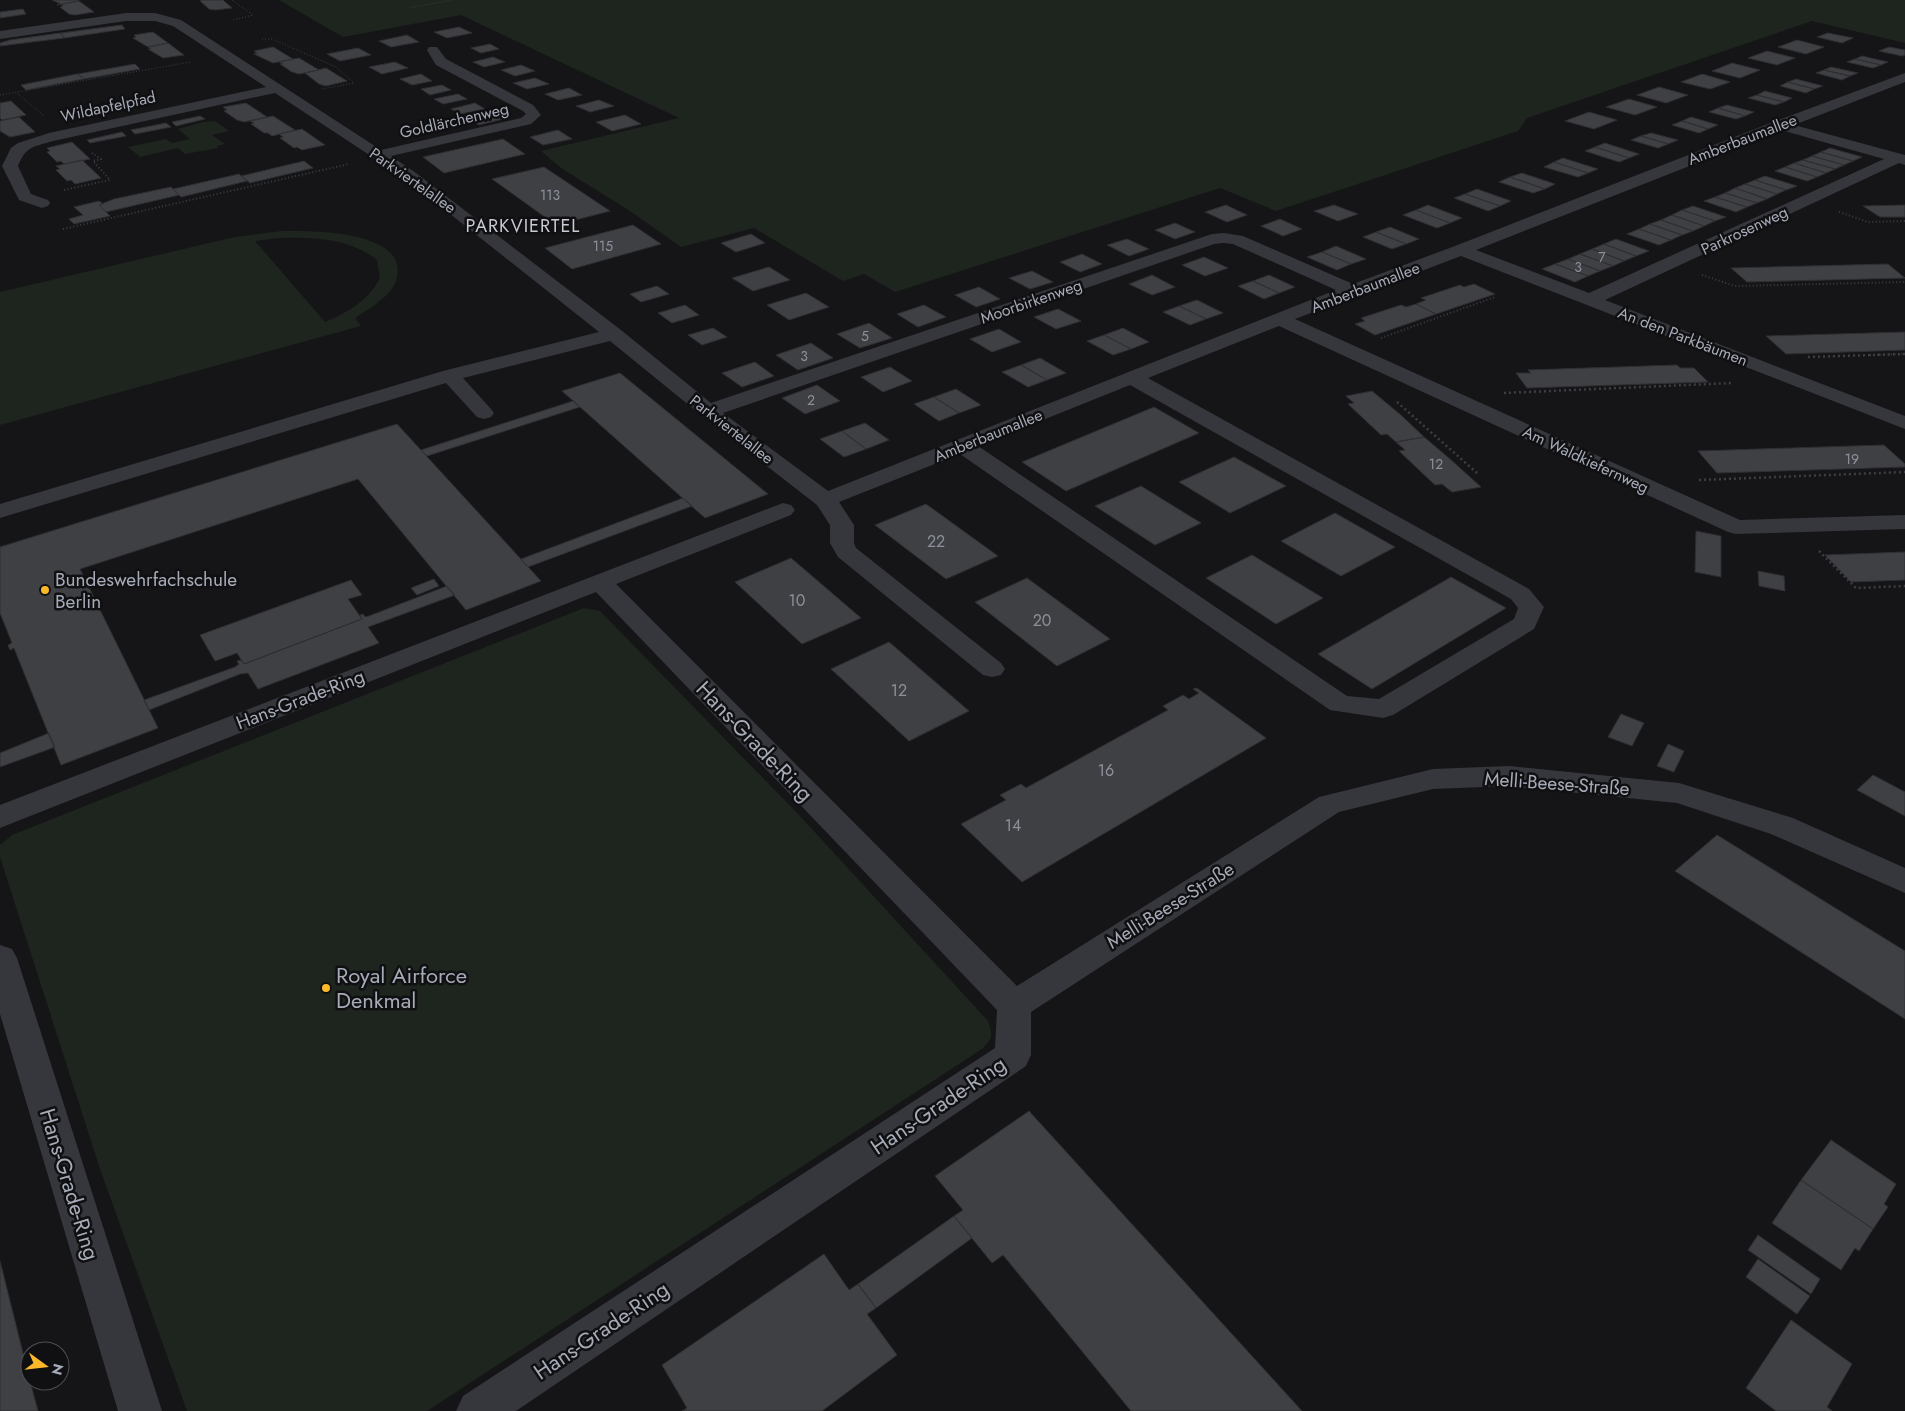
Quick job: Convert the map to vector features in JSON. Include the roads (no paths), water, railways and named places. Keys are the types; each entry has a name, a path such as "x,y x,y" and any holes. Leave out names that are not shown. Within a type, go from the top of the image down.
{"street":[{"name":"Parkviertelallee","path":"0,35 111,18 156,17 177,23 411,176 614,334 708,411 825,500 840,519 845,532 842,542 846,552 992,669"},
{"name":"Goldlärchenweg","path":"379,156 526,122 534,115 528,108 442,62 433,50"},
{"name":"Amberbaumallee","path":"825,500 1282,320 1352,290 1461,250 1905,76"},
{"name":"Wildapfelpfad","path":"42,203 25,197 10,166 16,151 35,141 64,133 283,92"},
{"path":"1778,125 1901,160"},
{"name":"Parkrosenweg","path":"1589,300 1901,160"},
{"name":"Moorbirkenweg","path":"708,411 1212,239 1237,240 1352,290"},
{"name":"An den Parkbäumen","path":"1461,250 1905,423"},
{"name":"Am Waldkiefernweg","path":"1282,320 1736,527 1905,522"},
{"path":"0,511 450,375 614,334"},
{"path":"450,375 484,413"},
{"path":"962,445 1340,704 1383,710 1525,623 1531,607 1520,594 1132,378"},
{"name":"Hans-Grade-Ring","path":"0,817 783,510"},
{"name":"Hans-Grade-Ring","path":"478,1411 1013,1055 1014,1005 600,582"},
{"name":"Melli-Beese-Straße","path":"1014,1005 1330,804 1433,778 1509,776 1679,793 1782,826 1905,881"},
{"name":"Hans-Grade-Ring","path":"0,958 140,1411"}],"place":[{"name":"Bundeswehrfachschule Berlin","path":"45,590"},
{"name":"Royal Airforce Denkmal","path":"326,988"}],"district":[{"name":"PARKVIERTEL","path":"523,226"}]}
